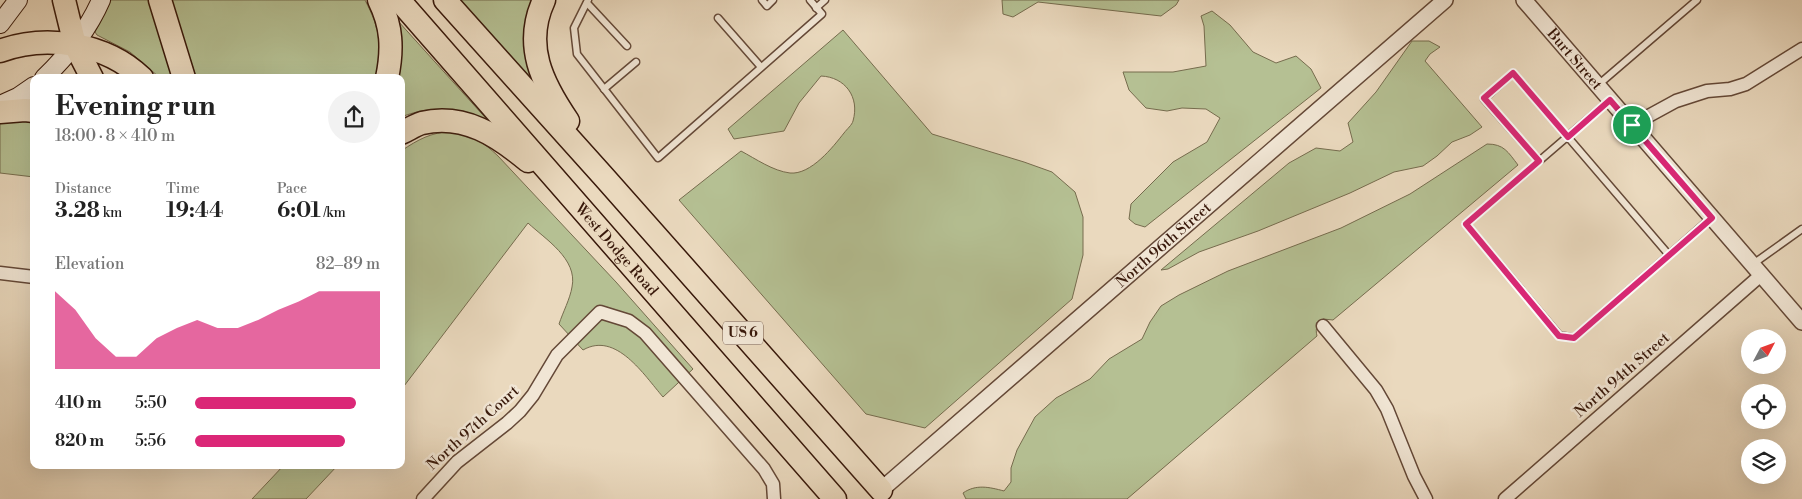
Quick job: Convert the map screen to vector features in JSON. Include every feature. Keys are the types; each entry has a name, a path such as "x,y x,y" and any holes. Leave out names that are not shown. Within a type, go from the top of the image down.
{"highway":[{"path":"64,0 75,45 90,74"},
{"path":"160,0 183,74"},
{"path":"378,0 391,33 388,74"},
{"name":"West Dodge Road","path":"399,0 834,499"},
{"name":"US 6","path":"445,0 881,490"},
{"path":"544,0 536,24 538,66 543,79 562,112 604,177"},
{"path":"0,51 31,43 52,42 75,45 97,50 114,58 137,74"},
{"path":"0,112 30,111"},
{"path":"405,131 421,124 439,120 458,121 475,126 492,135 519,154 575,201"}],"main road":[{"path":"0,24 18,0"},
{"path":"48,74 75,45 94,16 101,0"},
{"path":"0,106 30,89"}],"street":[{"name":"North 96th Street","path":"881,490 1445,0"},
{"name":"Burt Street","path":"1524,0 1802,322"},
{"path":"1632,125 1676,101 1707,91 1730,89 1746,84 1801,53"},
{"name":"North 94th Street","path":"1505,499 1757,270"},
{"path":"0,273 30,276"},
{"name":"North 97th Court","path":"423,499 457,462 520,411 533,395 557,355 600,312 629,321 645,333 764,469 773,484 774,499"},
{"path":"1323,326 1376,390 1387,409 1414,476 1426,499"}],"lane":[{"path":"762,0 767,6 774,0"},
{"path":"627,46 587,1 574,28 577,54 658,158 822,14 810,0"},
{"path":"816,8 825,0"},
{"path":"1598,85 1697,0"},
{"path":"718,18 761,67"},
{"path":"604,89 636,62"},
{"path":"1539,161 1484,98 1513,73 1669,255"},
{"path":"1610,100 1466,224 1559,336 1574,338 1712,218"},
{"path":"1757,270 1802,229"}],"green space":[{"path":"111,0 149,0 173,74 156,74 130,52 97,35 95,32"},
{"path":"171,0 365,0 377,29 379,55 376,74 195,74"},
{"path":"458,0 535,0 532,75 530,77"},
{"path":"1002,0 1179,0 1176,5 1161,16 1038,2 1013,17 1003,14"},
{"path":"1212,11 1230,25 1253,52 1276,63 1296,56 1311,69 1321,88 1145,227 1135,224 1129,219 1131,204 1173,162 1207,142 1220,118 1206,109 1182,108 1167,111 1146,108 1129,90 1123,72 1173,72 1206,66 1204,26 1201,16"},
{"path":"398,21 491,124 468,114 447,110 425,110 405,116 405,74 398,74 401,47"},
{"path":"843,30 932,134 1052,172 1075,192 1083,217 1083,255 1072,299 925,428 866,414 679,200 741,151 771,167 790,173 806,170 828,152 852,124 855,112 849,90 844,84 830,77 821,76 799,103 784,131 734,139 728,129"},
{"path":"1412,41 1429,41 1440,47 1430,54 1425,61 1482,127 1470,135 1452,142 1423,166 1394,172 1350,193 1258,231 1199,252 1168,269 1161,270 1289,163 1316,148 1340,151 1353,142 1348,123 1376,92"},
{"path":"6,121 30,121 30,177 0,173 0,123"},
{"path":"452,131 466,135 487,146 498,156 616,282 693,369 663,397 638,367 618,351 607,346 595,346 583,350 559,324 572,287 573,277 570,267 559,250 528,223 405,385 405,148 425,137"},
{"path":"1487,144 1502,147 1518,165 1333,320 1323,319 1317,327 1317,336 1127,499 966,499 963,493 973,488 1004,491 1011,482 1011,468 1017,450 1035,417 1056,398 1090,379 1109,359 1142,339 1150,322 1161,306 1228,271 1341,228 1410,194"},
{"path":"280,469 334,469 306,499 252,499"}],"route":[{"path":"1513,73 1568,137 1610,100 1632,125 1712,218 1574,338 1559,336 1466,224 1539,161 1484,98 1513,73"}]}
